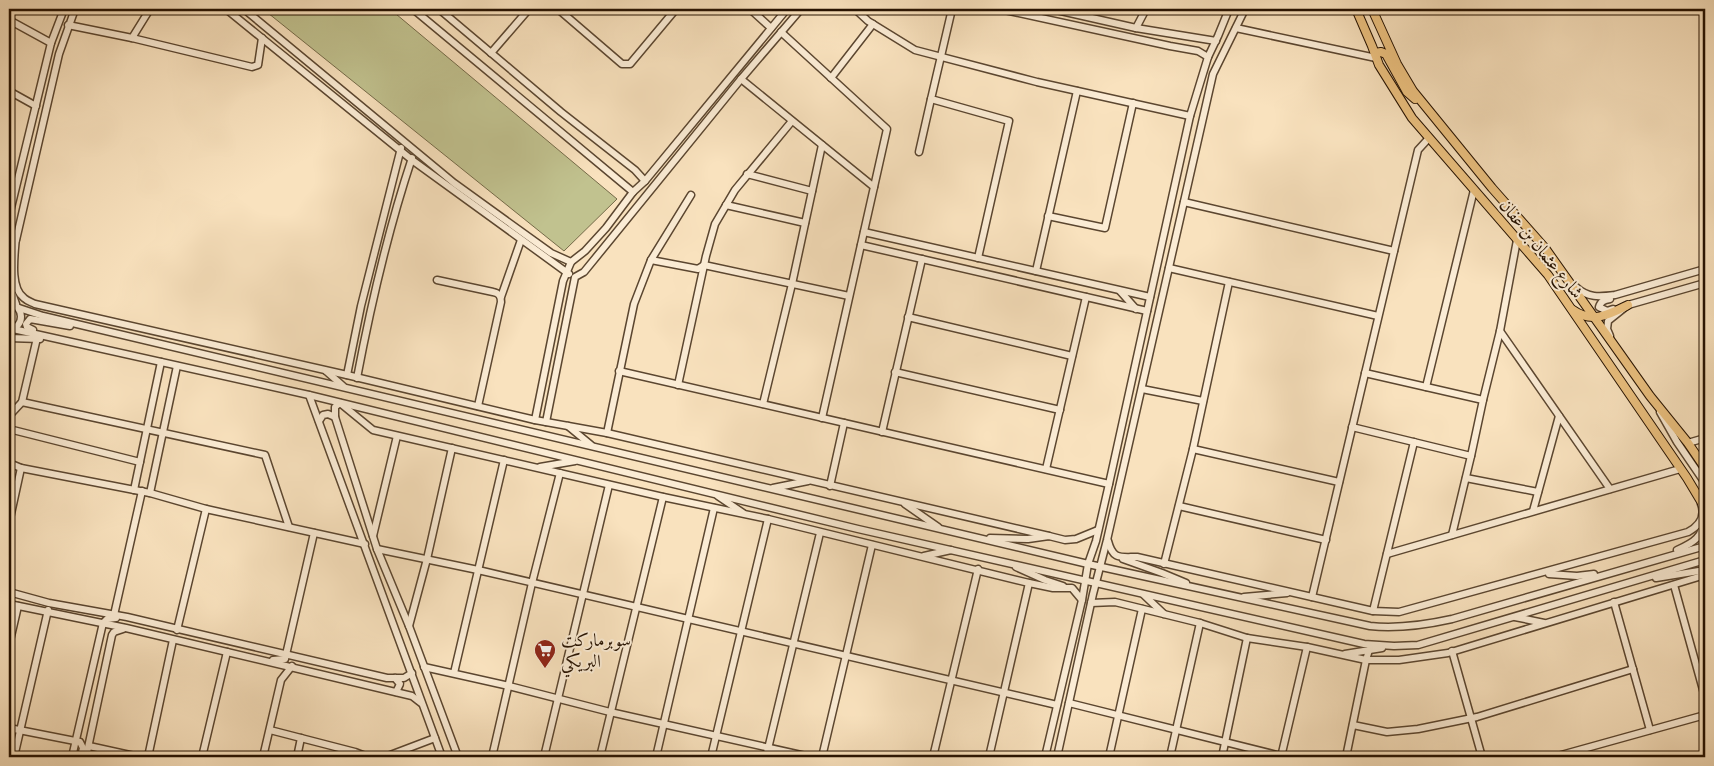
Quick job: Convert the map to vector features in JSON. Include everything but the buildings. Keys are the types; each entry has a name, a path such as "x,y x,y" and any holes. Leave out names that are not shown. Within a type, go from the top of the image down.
{"main road":[{"name":"شارع عثمان بن عفان","path":"1356,9 1379,65 1395,93 1428,138 1548,275 1680,468 1704,509"},
{"name":"شارع عثمان بن عفان","path":"1373,9 1397,64 1413,91 1492,188 1545,248 1650,396 1688,443 1705,468"},
{"path":"1376,55 1381,52 1386,54 1407,92 1426,108"},
{"path":"1568,305 1575,312 1586,317 1605,316 1628,305"}],"street":[{"path":"9,216 51,43 64,9"},
{"path":"9,270 59,54 75,9"},
{"path":"132,38 150,9"},
{"path":"226,9 412,160 566,273 575,277"},
{"path":"244,9 454,183 551,253 572,262"},
{"path":"413,9 633,192"},
{"path":"439,9 561,112 635,170 645,181"},
{"path":"491,52 528,9"},
{"path":"558,9 622,64 630,64 676,9"},
{"path":"750,9 771,28"},
{"path":"535,420 566,273 572,262 606,228 633,192 645,181 787,9"},
{"path":"546,422 575,277 584,272 741,79 801,9"},
{"path":"855,9 873,24 915,50 1077,91 1190,116"},
{"path":"919,152 952,9"},
{"path":"1000,9 1198,51 1208,57"},
{"path":"1052,9 1136,28 1216,41"},
{"path":"1136,28 1146,9"},
{"path":"1045,757 1082,600 1084,580 1109,484 1190,116 1208,57 1229,9"},
{"path":"1057,757 1213,74 1245,9"},
{"path":"9,20 51,43"},
{"path":"831,78 873,24"},
{"path":"68,25 132,38 252,67 258,65 262,38"},
{"path":"1236,28 1376,55"},
{"path":"781,32 887,129 822,418"},
{"path":"741,79 874,188"},
{"path":"9,91 36,106"},
{"path":"1036,271 1077,91"},
{"path":"931,99 1009,121 978,258"},
{"path":"1048,216 1105,228 1133,103"},
{"path":"678,385 704,264 715,224 735,190 792,120"},
{"path":"1312,597 1418,150 1428,138"},
{"path":"347,375 361,306 403,142"},
{"path":"763,404 792,284 822,145"},
{"path":"357,378 368,318 415,151"},
{"path":"748,174 812,191"},
{"path":"9,179 17,182"},
{"path":"1426,387 1474,190"},
{"path":"607,434 634,304 652,260 690,196"},
{"path":"1184,202 1394,251"},
{"path":"726,205 805,223"},
{"path":"864,232 1150,297"},
{"path":"16,236 14,265 18,291 28,304 44,316"},
{"path":"478,406 501,297 521,240"},
{"path":"1452,535 1500,331 1517,240"},
{"path":"861,244 1147,311"},
{"path":"882,432 922,259"},
{"path":"652,260 698,269 704,264"},
{"path":"704,264 849,296"},
{"path":"1170,268 1378,316"},
{"path":"1568,280 1583,294 1592,297 1615,295 1705,269"},
{"path":"9,277 21,316 19,324 11,330"},
{"path":"437,280 497,293 501,297"},
{"path":"1164,564 1193,449 1229,282"},
{"path":"1634,290 1615,298 1603,300 1599,307 1607,311 1705,283"},
{"path":"1119,290 1136,309"},
{"path":"1046,469 1086,297"},
{"path":"24,298 41,305 324,369 535,420 566,425 811,480 1065,540 1076,539 1098,530"},
{"path":"9,301 44,316 1100,567 1370,626 1386,628 1426,625 1452,619 1705,546"},
{"path":"1616,348 1607,329 1608,321 1628,305"},
{"path":"908,317 1072,356"},
{"path":"70,342 34,330 27,327 26,324 30,319 57,325 91,327 114,321"},
{"path":"11,330 309,395 952,550 1364,644 1394,646 1418,645 1432,642 1705,560"},
{"path":"1500,331 1610,489"},
{"path":"9,338 37,338 70,342"},
{"path":"9,416 22,402 37,338"},
{"path":"134,490 161,362"},
{"path":"150,493 177,366"},
{"path":"324,369 346,388"},
{"path":"619,371 1109,484"},
{"path":"895,372 1060,410"},
{"path":"1365,373 1483,400"},
{"path":"1142,388 1203,402"},
{"path":"309,395 442,757"},
{"path":"1650,396 1677,442 1705,483"},
{"path":"22,402 148,428 264,455 289,527"},
{"path":"340,403 335,407 335,418 377,549 409,626 458,757"},
{"path":"340,403 373,430 923,556 1029,583 1053,588 1072,588"},
{"path":"319,421 323,415 328,414 335,418"},
{"path":"1533,511 1560,416"},
{"path":"830,486 844,423"},
{"path":"566,425 592,446"},
{"path":"1352,427 1472,456"},
{"path":"9,429 140,462"},
{"path":"373,536 398,436"},
{"path":"1688,443 1705,438"},
{"path":"1373,611 1414,442"},
{"path":"409,626 427,559 452,448"},
{"path":"1193,449 1339,482"},
{"path":"454,674 504,460"},
{"path":"536,468 578,460"},
{"path":"9,463 21,468 142,491 206,509 364,544"},
{"path":"9,523 21,468"},
{"path":"1387,554 1680,468"},
{"path":"492,757 532,583 560,473"},
{"path":"1466,478 1538,492"},
{"path":"771,489 811,480"},
{"path":"544,757 609,485"},
{"path":"114,615 142,491"},
{"path":"715,494 745,515"},
{"path":"600,757 663,497"},
{"path":"900,501 941,529"},
{"path":"1179,506 1326,540"},
{"path":"656,757 714,508"},
{"path":"178,630 206,509"},
{"path":"1117,557 1137,557 1373,611 1399,612 1688,532 1700,523 1704,509"},
{"path":"1657,559 1694,542 1701,533 1704,524 1704,509"},
{"path":"711,757 768,520"},
{"path":"267,661 285,659 314,533"},
{"path":"766,757 820,533"},
{"path":"975,537 1028,539 1049,536"},
{"path":"1107,540 1111,552 1117,557 1162,573 1198,589"},
{"path":"822,757 872,545"},
{"path":"377,549 478,570 582,596 1057,706"},
{"path":"923,556 952,550"},
{"path":"1004,561 1045,580 1072,588 1082,600"},
{"path":"933,757 978,570"},
{"path":"1633,582 1705,570"},
{"path":"1545,573 1577,576 1613,572"},
{"path":"1091,603 1115,602 1200,623 1248,638 1307,647 1366,660 1399,660 1452,651 1705,575"},
{"path":"989,757 1029,583"},
{"path":"1674,585 1705,697"},
{"path":"9,592 49,603 127,617 286,653 387,678 404,678 412,673"},
{"path":"1238,597 1293,593"},
{"path":"1143,594 1164,614"},
{"path":"1614,602 1650,730"},
{"path":"14,757 49,603"},
{"path":"9,604 126,628 292,666 412,696 421,703"},
{"path":"9,646 18,606"},
{"path":"1109,757 1142,609"},
{"path":"72,757 103,623 107,619 127,617"},
{"path":"1513,617 1545,623"},
{"path":"1170,757 1200,623"},
{"path":"86,757 112,635 114,632 126,628"},
{"path":"1222,757 1248,638"},
{"path":"148,757 173,640"},
{"path":"98,644 103,641 111,646"},
{"path":"1339,655 1394,646"},
{"path":"1069,703 1281,756 1307,647"},
{"path":"1346,757 1369,650"},
{"path":"1452,651 1482,757"},
{"path":"202,757 227,652"},
{"path":"263,757 281,680 292,666"},
{"path":"424,667 509,686 610,712 810,757"},
{"path":"1353,725 1387,732 1418,729 1471,718 1633,669"},
{"path":"395,678 400,684 396,692"},
{"path":"1554,757 1573,755 1705,714"},
{"path":"9,728 82,744 81,757"},
{"path":"270,730 368,757"},
{"path":"297,757 301,738"},
{"path":"385,757 436,738"},
{"path":"89,746 139,757"}],"green space":[{"path":"263,9 390,9 617,199 564,251"}],"place":[{"name":"سوبرماركت البريكي","path":"545,669"}]}
